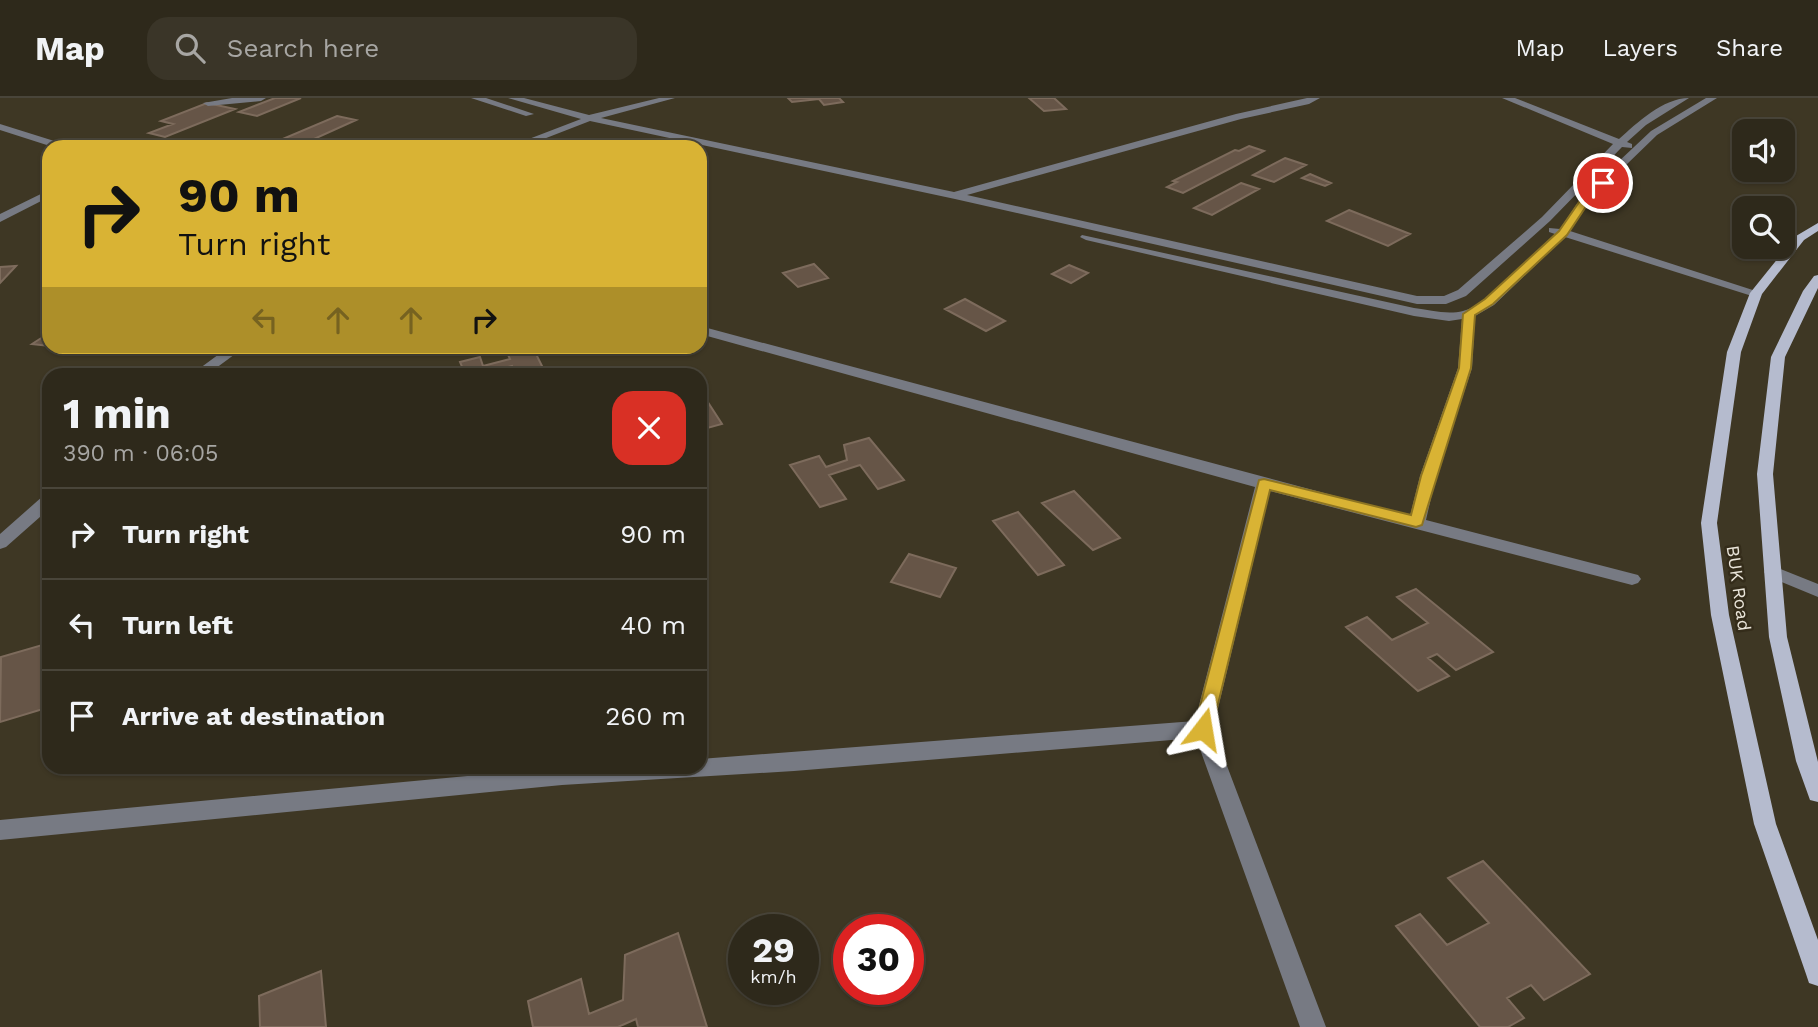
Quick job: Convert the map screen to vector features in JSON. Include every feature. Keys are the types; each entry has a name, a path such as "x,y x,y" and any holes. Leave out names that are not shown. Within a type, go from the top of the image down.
{"main road":[{"name":"BUK Road","path":"1818,226 1800,238 1759,290 1734,352 1709,523 1720,615 1765,824 1818,974"},
{"name":"BUK Road","path":"1818,279 1809,291 1779,357 1765,474 1778,637 1807,761 1818,793"}],"street":[{"path":"208,103 261,98"},
{"path":"476,98 574,126 642,140"},
{"path":"513,98 589,118 694,140"},
{"path":"533,140 589,118 670,98"},
{"path":"955,195 1226,119 1315,98"},
{"path":"1507,98 1620,144 1640,149"},
{"path":"707,143 955,195 1417,300 1446,300 1462,293 1542,222 1643,123 1684,98"},
{"path":"707,154 1040,226 1414,312 1449,317 1469,314 1489,302 1566,229 1587,197 1654,133 1712,98"},
{"path":"0,127 42,140"},
{"path":"0,219 42,197"},
{"path":"1040,226 1050,217"},
{"path":"1542,222 1759,290"},
{"path":"1276,281 1279,268"},
{"path":"1462,293 1489,302"},
{"path":"1416,522 1428,476 1465,368 1469,314"},
{"path":"707,332 1264,484 1632,579"},
{"path":"208,368 228,354"},
{"path":"1264,484 1203,729 1312,1027"},
{"path":"0,543 42,506"},
{"path":"1773,572 1818,591"},
{"path":"707,767 1203,729"},
{"path":"0,830 595,774"}],"building":[{"path":"275,98 301,98 257,116 239,112"},
{"path":"788,98 839,98 843,102 824,105 819,99 792,102"},
{"path":"1029,98 1054,98 1066,109 1044,111"},
{"path":"207,103 235,109 165,137 149,133 173,124 161,121"},
{"path":"337,116 356,120 312,140 280,140"},
{"path":"1249,146 1264,151 1183,193 1167,187 1177,182 1173,181 1235,150"},
{"path":"1285,158 1306,165 1274,182 1253,175"},
{"path":"1310,174 1331,183 1325,186 1302,178"},
{"path":"1241,183 1259,189 1212,215 1194,208"},
{"path":"1349,210 1410,234 1388,246 1327,221"},
{"path":"814,264 828,278 798,287 783,273"},
{"path":"1069,265 1088,273 1071,283 1052,274"},
{"path":"16,266 0,283 0,267"},
{"path":"965,299 1005,321 986,331 945,309"},
{"path":"42,338 42,345 32,344"},
{"path":"508,354 536,354 543,368 462,368 460,362 480,357 483,366 510,359"},
{"path":"707,401 722,424 707,428"},
{"path":"869,438 904,480 878,489 860,465 829,475 846,499 820,507 790,465 819,456 826,467 847,460 844,445"},
{"path":"1074,491 1120,538 1093,550 1042,503"},
{"path":"1018,512 1064,565 1038,575 993,521"},
{"path":"909,554 956,568 940,597 891,582"},
{"path":"1416,589 1493,652 1456,670 1437,654 1428,658 1449,676 1418,691 1346,627 1367,617 1392,640 1428,623 1397,597"},
{"path":"42,645 42,709 0,722 1,657"},
{"path":"1483,861 1590,974 1544,1000 1531,985 1507,998 1524,1018 1508,1027 1480,1027 1396,926 1420,914 1447,945 1489,923 1448,878"},
{"path":"678,933 707,1027 638,1027 636,1019 618,1027 533,1027 528,1001 581,979 589,1014 623,1000 625,955"},
{"path":"321,971 326,1027 260,1027 259,996"}],"route":[{"path":"1203,729 1264,484 1416,522 1428,476 1465,368 1469,314 1489,302 1563,233 1587,197 1603,183"}]}
